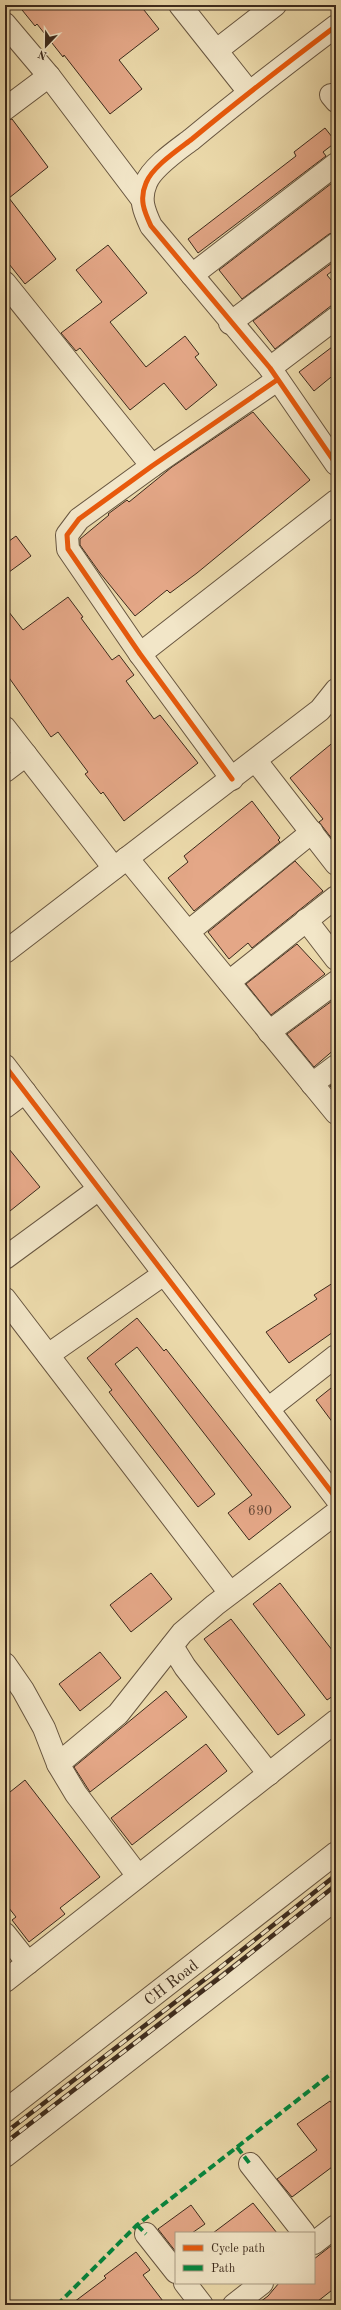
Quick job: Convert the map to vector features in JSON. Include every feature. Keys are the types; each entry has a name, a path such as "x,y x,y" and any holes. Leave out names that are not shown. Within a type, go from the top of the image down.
{"street":[{"path":"180,5 249,92"},
{"path":"217,50 275,5"},
{"path":"5,24 49,76 142,199"},
{"path":"336,26 249,92 159,166 146,181 142,199 144,211 151,226 273,374 336,464"},
{"path":"5,109 49,76"},
{"path":"192,275 336,164"},
{"path":"230,323 336,244"},
{"path":"5,283 152,466"},
{"path":"232,779 140,654 68,549 66,543 70,528 79,519 152,466 273,374 336,318"},
{"path":"140,654 336,500"},
{"path":"5,952 256,761 320,710 336,690"},
{"path":"5,728 26,755 120,863 188,932 336,1113"},
{"path":"5,770 26,755"},
{"path":"256,761 336,864"},
{"path":"188,932 312,832"},
{"path":"229,982 336,897"},
{"path":"306,920 336,959"},
{"path":"270,1032 336,982"},
{"path":"5,1066 336,1498"},
{"path":"312,1084 336,1066"},
{"path":"5,1107 25,1092"},
{"path":"5,1258 99,1189"},
{"path":"48,1355 164,1274"},
{"path":"5,1299 230,1593"},
{"path":"268,1409 336,1356"},
{"path":"58,1764 118,1714 182,1633 230,1593 336,1513"},
{"path":"172,1646 185,1667 269,1774"},
{"path":"6,1666 24,1690 44,1728 58,1764 76,1794 138,1876"},
{"path":"5,1980 336,1721"},
{"name":"CH Road","path":"5,2111 336,1852"},
{"path":"5,2156 336,1899"},
{"path":"5,1934 28,1963"},
{"path":"250,2164 303,2232"},
{"path":"315,2242 336,2226"},
{"path":"146,2234 175,2271"},
{"path":"186,2284 202,2305"},
{"path":"234,2305 261,2284"}],"building":[{"path":"18,5 140,5 159,29 119,60 142,89 110,114 64,55 63,57 37,24 35,26"},
{"path":"12,119 48,167 9,198 56,259 25,284 5,259 5,121"},
{"path":"325,128 336,142 323,152 326,156 198,253 188,239 296,156 294,152"},
{"path":"336,180 336,232 329,234 242,299 219,270"},
{"path":"108,245 147,293 110,322 146,367 185,336 199,354 195,357 217,385 186,410 164,383 130,410 80,348 76,351 61,333 102,302 76,270"},
{"path":"336,260 336,268 327,275 336,286 336,302 275,349 253,321"},
{"path":"336,344 336,373 314,391 299,372"},
{"path":"253,412 310,480 197,573 170,593 167,590 135,616 100,573 80,545 80,539 109,515 108,514 127,500 129,502 172,467"},
{"path":"16,536 31,556 5,575 5,544"},
{"path":"68,597 83,617 81,618 112,660 119,655 134,675 126,681 154,719 160,715 198,763 124,821 103,792 101,794 85,774 88,772 58,732 51,737 5,672 5,607 23,630"},
{"path":"336,740 336,844 319,822 323,819 290,778"},
{"path":"252,801 280,838 278,840 280,842 194,911 168,878 188,862 184,856"},
{"path":"295,861 323,891 252,948 248,943 229,959 208,932"},
{"path":"297,944 325,974 271,1015 246,984"},
{"path":"336,998 336,1048 314,1067 287,1034"},
{"path":"336,1082 336,1093 330,1086"},
{"path":"5,1144 40,1187 5,1215"},
{"path":"336,1281 336,1330 289,1363 266,1332 317,1299 314,1295"},
{"path":"137,1318 164,1351 166,1349 291,1507 249,1540 228,1513 252,1495 137,1347 115,1364 215,1494 198,1507 109,1392 112,1390 87,1358"},
{"path":"336,1384 336,1427 316,1400"},
{"path":"151,1573 172,1599 131,1632 110,1605"},
{"path":"280,1583 336,1655 336,1694 327,1700 253,1604"},
{"path":"231,1619 305,1715 278,1735 204,1639"},
{"path":"100,1652 121,1678 80,1711 59,1684"},
{"path":"166,1691 187,1717 90,1792 74,1767"},
{"path":"206,1744 227,1771 132,1845 111,1818"},
{"path":"25,1780 100,1877 60,1908 65,1914 29,1942 12,1920 16,1917 5,1903 5,1796"},
{"path":"330,2101 336,2109 336,2164 292,2197 277,2179 317,2150 297,2124"},
{"path":"253,2203 276,2232 214,2232"},
{"path":"191,2205 205,2224 193,2232 175,2232 175,2251 158,2229"},
{"path":"336,2242 336,2287 313,2305 256,2305 268,2296 278,2284 315,2284 315,2258"},
{"path":"136,2252 150,2270 143,2275 166,2305 70,2305 106,2278 104,2276"}],"railway":[{"path":"5,2133 217,1970 336,1875"},
{"path":"5,2143 222,1976 336,1885"}],"marked path":[{"path":"57,2305 137,2225 336,2070"},
{"path":"237,2147 250,2164"},
{"path":"137,2225 146,2234"}],"cycle path":[{"path":"336,26 173,153 149,177 143,194 144,210 151,226 270,368 336,464"},
{"path":"232,779 140,654 68,549 67,535 79,519 152,466 277,380"},
{"path":"5,1066 336,1498"}]}
